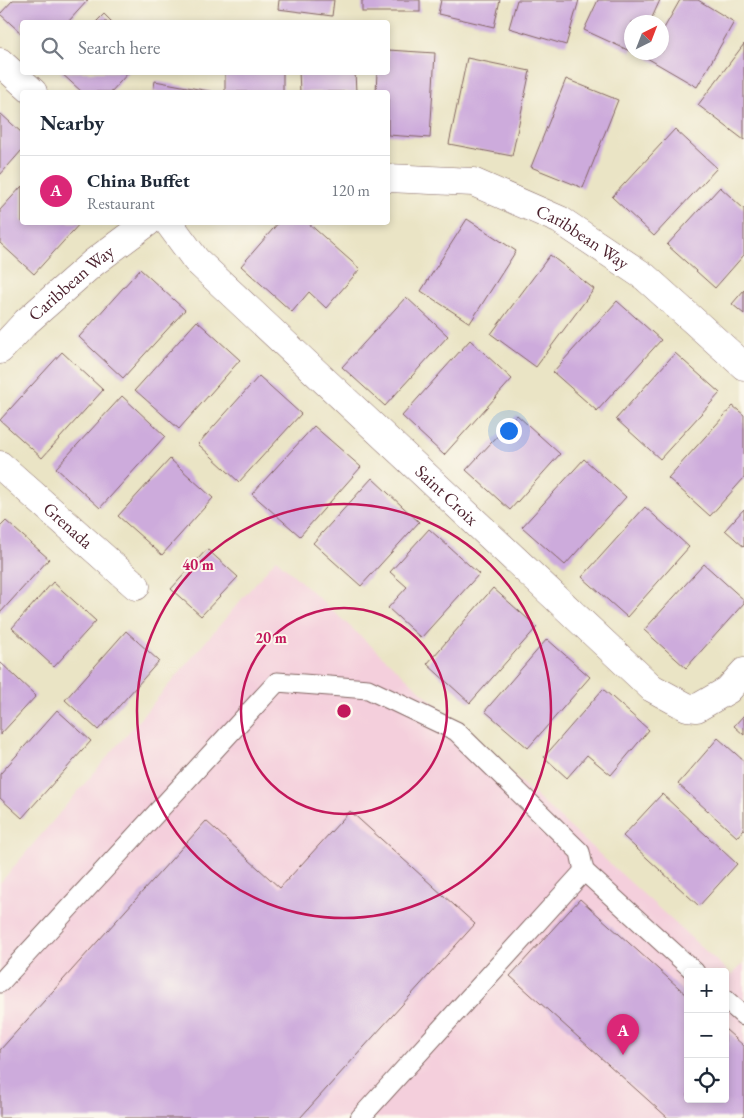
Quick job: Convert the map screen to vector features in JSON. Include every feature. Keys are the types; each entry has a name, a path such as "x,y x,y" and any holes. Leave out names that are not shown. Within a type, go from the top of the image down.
{"street":[{"path":"0,62 31,90"},
{"name":"Caribbean Way","path":"390,178 472,182 560,220 645,277 744,366"},
{"name":"Caribbean Way","path":"0,350 26,322 93,263 144,225"},
{"name":"Saint Croix","path":"170,225 203,267 652,688 686,707 697,708 728,690 744,672"},
{"name":"Grenada","path":"0,465 136,586"}],"lane":[{"path":"0,983 277,682 368,689 456,731 580,852 584,871 691,968"},
{"path":"360,1118 584,871"},
{"path":"729,1003 744,1016"}],"shaded area":[{"path":"276,559 724,968 684,968 684,1103 729,1103 729,972 732,975 744,962 744,1118 0,1118 0,883"}],"building":[{"path":"13,0 88,0 70,20 20,20 20,32 0,14"},
{"path":"279,0 334,0 332,16 278,9"},
{"path":"362,0 420,0 420,12 362,12"},
{"path":"441,0 500,0 494,27 438,14"},
{"path":"517,0 579,0 566,45 509,28"},
{"path":"598,0 660,0 653,15 624,15 624,48 584,30"},
{"path":"680,0 698,0 734,22 697,87 650,60 669,60 669,20"},
{"path":"104,14 110,20 98,20"},
{"path":"744,44 744,140 698,105"},
{"path":"390,50 435,53 430,138 390,135 390,90 376,90 377,75 390,75"},
{"path":"467,58 530,71 512,156 449,144"},
{"path":"63,75 126,75 113,90 80,90"},
{"path":"225,75 283,75 283,90 225,90"},
{"path":"299,75 355,75 356,90 300,90"},
{"path":"566,79 618,100 583,188 531,167"},
{"path":"155,81 203,90 153,90"},
{"path":"0,113 20,131 20,152 0,175"},
{"path":"675,129 717,168 654,236 612,197"},
{"path":"720,187 744,209 744,255 715,288 667,245"},
{"path":"20,188 20,225 78,225 34,274 0,243 0,210"},
{"path":"467,219 516,251 470,323 421,291"},
{"path":"276,225 310,225 360,269 326,308 309,292 292,312 241,266"},
{"path":"550,255 594,289 536,367 491,334"},
{"path":"140,269 185,310 123,378 79,337"},
{"path":"744,290 744,314 732,304"},
{"path":"406,297 448,336 385,406 342,367"},
{"path":"617,301 661,340 597,411 553,372"},
{"path":"197,321 240,360 179,429 135,390"},
{"path":"470,340 512,379 444,455 402,416"},
{"path":"62,352 103,390 42,458 0,420"},
{"path":"675,353 720,393 660,459 616,419"},
{"path":"259,376 301,414 239,482 198,444"},
{"path":"122,396 165,436 100,508 56,468"},
{"path":"733,406 744,415 744,478 710,516 668,478"},
{"path":"517,415 560,454 510,510 466,470"},
{"path":"314,426 361,467 300,536 252,494"},
{"path":"170,459 213,498 162,555 118,516"},
{"path":"584,459 626,497 565,565 522,527"},
{"path":"372,478 419,522 361,586 313,543"},
{"path":"645,507 689,547 627,617 582,577"},
{"path":"744,509 744,547 725,530"},
{"path":"6,521 49,559 0,613 0,527"},
{"path":"429,529 479,574 421,638 388,608 407,587 390,572"},
{"path":"207,549 238,577 201,616 171,589"},
{"path":"704,564 744,600 744,603 686,668 644,630"},
{"path":"53,582 96,621 54,667 12,628"},
{"path":"493,588 537,627 470,703 427,664"},
{"path":"126,631 159,661 98,730 65,700"},
{"path":"547,639 590,677 528,748 485,711"},
{"path":"0,662 36,696 0,735"},
{"path":"603,689 649,730 611,775 587,755 567,778 544,757"},
{"path":"57,710 91,741 22,818 0,798 0,774"},
{"path":"744,715 744,735 734,726"},
{"path":"718,738 744,761 744,829 737,837 678,784"},
{"path":"662,794 737,864 699,906 623,836"},
{"path":"350,811 475,924 300,1118 0,1118 0,1050 206,821 280,888"},
{"path":"580,899 684,992 684,1103 729,1103 729,1033 744,1046 744,1118 668,1118 510,976"}],"place":[{"name":"China Buffet","path":"623,1055"}]}
